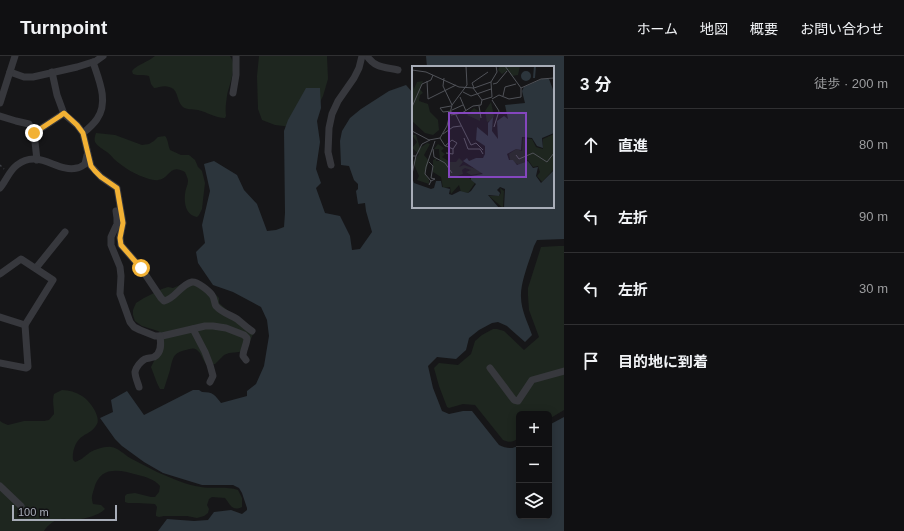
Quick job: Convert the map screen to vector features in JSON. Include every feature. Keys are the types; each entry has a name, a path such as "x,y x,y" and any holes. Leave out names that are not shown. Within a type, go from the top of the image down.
{"street":[{"path":"0,103 15,56"},
{"path":"10,72 24,77 29,77 77,67 93,62 103,56"},
{"path":"233,93 236,75 236,56"},
{"path":"331,165 328,152 329,128 332,114 338,101 359,68 362,56"},
{"path":"367,56 372,63 376,65 398,70"},
{"path":"83,133 98,119 102,107 103,99 93,62"},
{"path":"52,72 56,95 64,113 83,133 91,166 101,177 117,188 123,223 120,238 121,245 141,268 161,298 164,301 170,299 188,283 197,282 212,295 217,307 237,319 252,332"},
{"path":"34,133 64,113"},
{"path":"0,116 29,124 34,133 37,160"},
{"path":"0,188 16,166 24,162 37,160 72,169 78,168 85,164 87,151"},
{"path":"119,198 115,208 117,224 110,240 120,267 120,294 130,322 134,327 155,336 205,326 220,326 244,335 247,338 242,353 242,356 246,360"},
{"path":"36,268 65,232"},
{"path":"0,274 21,259 53,280 25,325 28,367 26,368 0,363"},
{"path":"0,317 25,325"},
{"path":"192,329 203,348 210,365 212,376 210,382"},
{"path":"139,388 135,372 136,369 138,365 146,358 158,354 161,342 160,336"},
{"path":"490,368 514,400 518,401 532,380 564,371"},
{"path":"0,486 22,506"}],"shaded area":[{"path":"155,56 230,56 233,70 227,96 225,118 198,110 185,108 179,102 176,93 172,88 165,86 154,88 151,84 149,76 133,74 132,71 134,69"},
{"path":"259,56 327,56 328,79 323,96 316,110 292,127 275,125 262,120 258,109 257,76"},
{"path":"426,56 564,56 564,239 537,240 528,264 522,285 521,302 523,312 532,335 525,342 507,326 498,322 492,323 479,330 469,338 466,350 456,359 437,357 428,366 433,388 442,411 449,414 472,411 499,445 509,448 516,447 516,519 552,519 552,423 564,417 564,531 158,531 167,519 194,521 208,520 214,512 231,510 242,514 247,510 247,508 242,493 239,488 233,485 202,485 163,473 144,462 122,446 100,418 113,412 111,400 127,391 144,415 193,390 211,393 221,403 247,396 247,391 256,384 264,366 269,336 267,320 261,307 233,292 213,285 198,263 196,252 205,243 202,225 210,191 204,164 214,161 237,175 244,190 257,204 267,231 284,227 284,131 288,120 306,88 320,88 321,108 317,121 320,142 316,169 321,183 316,188 325,213 340,216 350,236 352,250 360,249 372,232 365,203 358,204 356,191 358,189 358,184 354,180 349,166 341,165 340,141 342,131 350,118 361,109 389,91 406,85 412,92 412,208 554,208 554,66 427,66"},
{"path":"96,133 115,135 142,145 149,144 158,137 165,136 170,150 181,155 189,155 195,160 198,167 202,171 205,183 202,209 199,215 197,217 190,214 185,205 185,192 188,181 185,172 176,169 162,179 157,180 139,175 130,171 98,145 95,142"},
{"path":"564,246 564,410 552,417 552,411 516,411 516,440 508,442 503,440 475,405 463,404 449,408 447,407 434,368 439,363 458,365 471,354 475,341 493,329 504,331 524,350 539,337 529,310 528,288 541,247"},
{"path":"192,280 214,293 219,298 219,303 253,334 247,349 224,355 215,364 206,364 200,353 195,349 181,351 174,357 164,389 160,389 151,367 157,357 163,334 142,326 135,321 133,310 136,303 144,298 162,289 168,287 173,288"},
{"path":"62,390 75,392 85,398 94,408 98,421 96,426 80,438 76,444 73,457 75,462 96,450 106,447 114,448 157,472 184,483 201,487 229,488 238,490 242,498 242,507 236,509 230,505 225,498 212,497 209,499 207,505 209,509 208,513 204,516 197,518 187,516 159,517 156,516 157,507 155,504 125,502 125,496 127,494 135,493 155,497 159,492 160,486 158,484 141,476 112,471 101,476 97,481 93,493 93,504 101,505 105,509 99,513 76,520 60,519 48,526 44,531 0,531 0,421 8,425 24,421 49,420 54,414 54,394"}],"route":[{"path":"34,133 64,113 77,125 83,133 91,166 101,177 117,188 123,223 120,242 141,268"}]}
